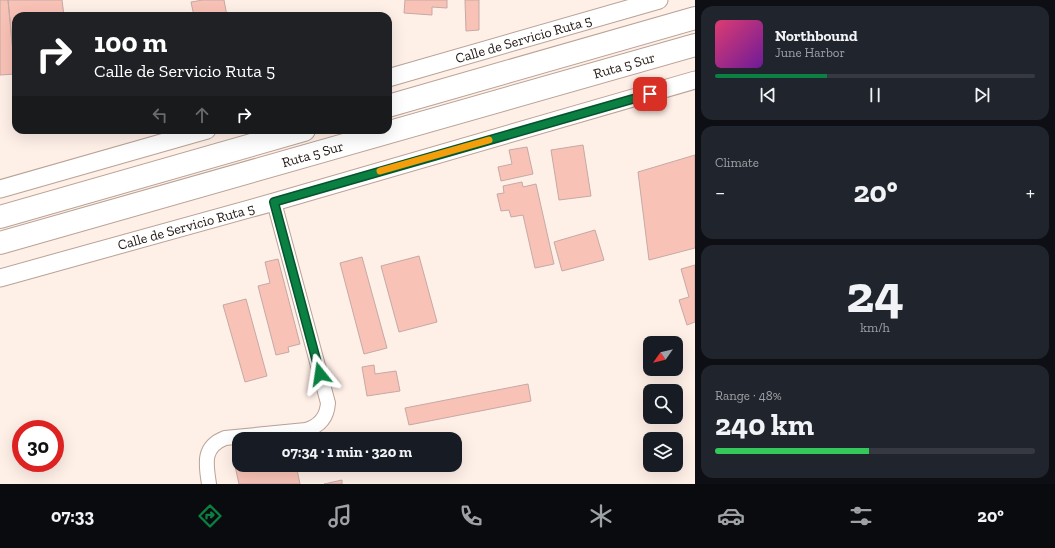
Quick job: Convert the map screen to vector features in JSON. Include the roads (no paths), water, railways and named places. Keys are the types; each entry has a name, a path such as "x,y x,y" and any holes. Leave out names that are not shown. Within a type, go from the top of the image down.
{"highway":[{"name":"Ruta 5 Sur","path":"392,105 695,18"},
{"name":"Ruta 5 Sur","path":"392,132 695,45"},
{"name":"Ruta 5 Sur","path":"0,217 290,134"},
{"name":"Ruta 5 Sur","path":"0,244 384,134"}],"street":[{"name":"Calle de Servicio Ruta 5","path":"392,77 660,0"},
{"name":"Calle de Servicio Ruta 5","path":"0,278 274,202 695,80"},
{"path":"0,190 193,134"},
{"path":"209,484 207,458 210,448 219,440 225,438 306,430 318,425 322,421 327,409 328,403 274,202"}]}
